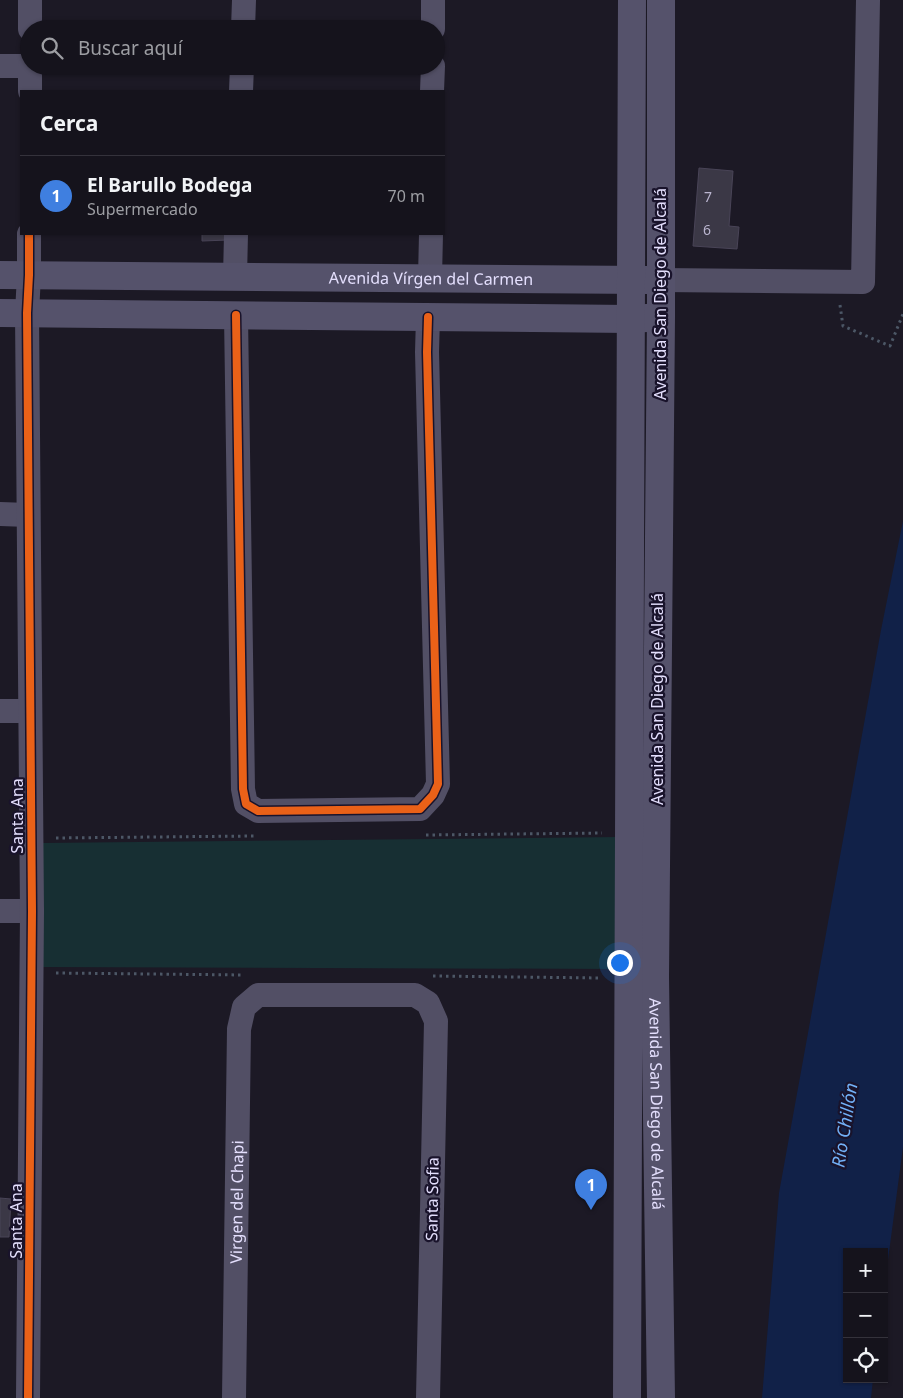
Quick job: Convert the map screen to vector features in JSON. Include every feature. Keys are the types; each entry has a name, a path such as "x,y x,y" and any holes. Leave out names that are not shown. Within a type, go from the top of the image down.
{"main road":[{"name":"Avenida San Diego de Alcalá","path":"627,1398 629,279 632,0"},
{"name":"Avenida San Diego de Alcalá","path":"661,0 661,317 654,977 661,1398"},
{"name":"Avenida Vírgen del Carmen","path":"0,275 661,280"},
{"path":"0,313 630,319 661,317"},
{"path":"629,510 658,510"},
{"path":"627,912 656,911"}],"street":[{"path":"30,0 30,20"},
{"path":"243,20 244,0"},
{"path":"433,0 433,20"},
{"name":"Avenida Vírgen del Carmen","path":"661,280 863,282 868,0"},
{"path":"0,66 20,66"},
{"path":"29,75 30,90"},
{"path":"241,90 242,75"},
{"path":"432,90 433,75"},
{"name":"Santa Ana","path":"28,1398 32,911 27,313 29,235"},
{"path":"235,277 236,235"},
{"path":"430,278 431,235"},
{"path":"236,315 243,789 246,804 258,811 420,809 433,795 438,784 428,317"},
{"path":"0,514 28,515"},
{"path":"0,711 30,711"},
{"path":"0,911 32,911"},
{"name":"Santa Sofia","path":"244,1007 258,996 414,995 428,1003 436,1021 428,1398"},
{"name":"Virgen del Chapi","path":"234,1398 239,1029 244,1007"}],"path":[{"path":"843,326 890,346 903,314"}],"green space":[{"path":"618,837 616,969 41,967 43,843"}],"water":[{"name":"Río Chillón","path":"903,521 903,1147 888,1260 888,1248 843,1248 843,1383 873,1383 871,1398 762,1398 779,1193 881,630"}],"building":[{"path":"699,168 733,171 729,226 739,227 737,249 693,246"},
{"path":"202,235 228,235 228,240 202,241"},
{"path":"0,1198 11,1199 9,1237 0,1237"}],"cycle path":[{"path":"28,1398 32,911 27,313 29,235"},
{"path":"236,315 243,789 246,804 258,811 420,809 433,795 438,784 427,352 428,317"}],"place":[{"name":"El Barullo Bodega","path":"591,1210"}]}
